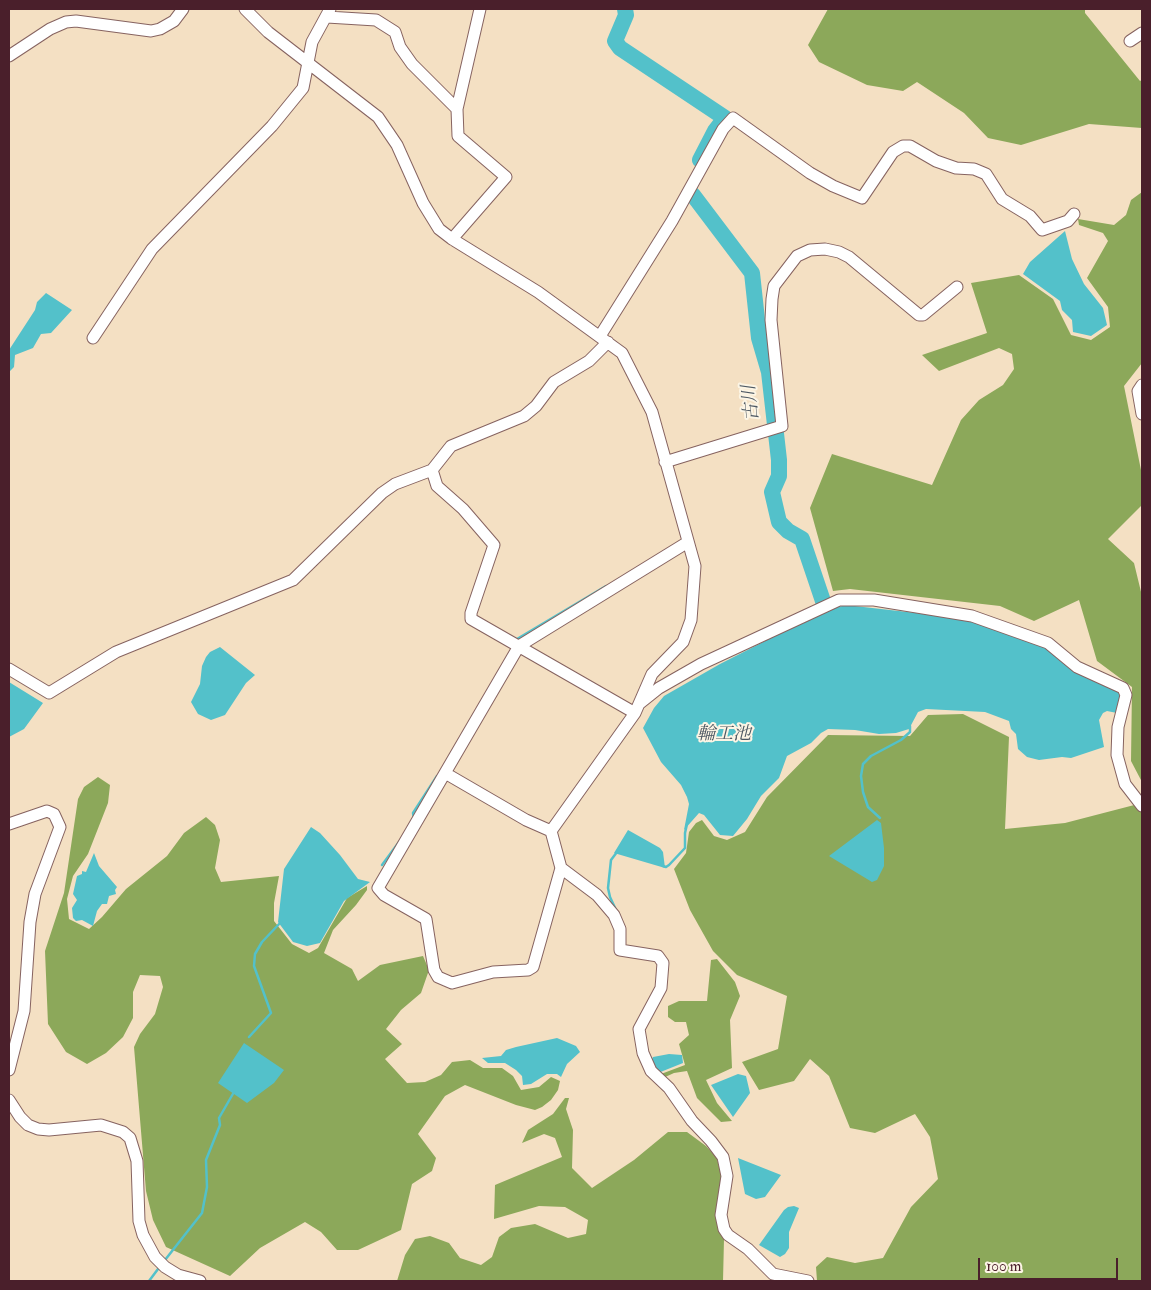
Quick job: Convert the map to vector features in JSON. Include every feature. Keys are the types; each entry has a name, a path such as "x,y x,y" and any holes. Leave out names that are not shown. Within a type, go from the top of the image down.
{"street":[{"path":"9,56 50,29 66,22 76,21 151,31 160,29 174,21 182,9"},
{"path":"245,9 268,32 378,116 397,146 423,203 435,223 452,239 538,292 622,353 652,412 695,566 688,631 683,642 652,674 637,708 551,831"},
{"path":"452,239 506,177 458,136 457,109 480,9"},
{"path":"93,338 152,249 272,126 303,88 312,42 329,13 376,20 395,32 400,47 412,64 457,109"},
{"path":"1130,41 1142,34"},
{"path":"9,669 49,693 116,652 285,584 299,576 382,493 395,484 432,470 451,446 524,416 536,406 554,382 589,361 604,339 723,129 733,118 810,173 862,198 893,152 903,146 910,146 936,161 956,168 974,170 986,174 1002,199 1030,216 1042,230 1068,221 1074,214"},
{"path":"665,462 782,426 771,320 772,299 774,286 797,256 810,250 825,249 839,252 849,257 919,315 923,315 957,287"},
{"path":"1142,385 1138,391 1142,414"},
{"path":"432,470 437,486 458,504 494,546 471,613 471,618 519,646 637,708"},
{"path":"551,831 561,868 533,967 528,970 494,972 452,983 438,977 434,970 426,919 384,895 378,888 519,646 688,542"},
{"path":"637,708 659,688 701,664 824,606 846,599 874,600 972,616 1048,642 1077,667 1123,688 1126,695 1117,737 1117,755 1125,784 1142,806"},
{"path":"445,774 526,820 551,831"},
{"path":"9,824 47,811 54,814 60,827 35,894 30,922 24,1011 9,1070"},
{"path":"561,868 597,895 614,915 620,929 620,950 658,956 663,963 661,988 639,1029 643,1053 651,1071 669,1088 692,1121 723,1157 727,1176 721,1215 724,1229 728,1235 748,1248 773,1274 806,1279 808,1281"},
{"path":"9,1100 20,1117 28,1125 38,1129 49,1130 101,1125 123,1132 130,1138 137,1161 139,1221 143,1235 155,1257 165,1267 178,1275 200,1281"}],"green space":[{"path":"828,9 1085,9 1085,13 1140,81 1142,80 1142,128 1089,124 1021,145 988,138 964,113 917,82 903,91 867,85 819,62 808,45"},
{"path":"1142,192 1142,363 1124,386 1142,475 1142,505 1108,539 1134,563 1142,596 1142,782 1131,761 1132,687 1097,661 1079,600 1034,621 1000,606 850,589 833,591 810,508 832,454 932,485 961,420 979,400 1003,385 1014,369 1012,354 999,348 939,371 922,355 987,333 971,283 1019,275 1053,299 1071,335 1091,340 1110,327 1108,307 1087,278 1108,241 1103,233 1079,225 1078,219 1114,225 1126,215 1131,200"},
{"path":"963,714 1009,737 1005,829 1065,823 1142,803 1142,1281 817,1281 816,1267 827,1257 855,1263 883,1258 911,1207 938,1179 930,1137 915,1114 875,1133 850,1128 829,1076 810,1059 794,1081 759,1090 742,1062 778,1049 787,996 737,975 713,951 690,910 674,869 686,853 689,832 696,823 702,820 714,836 727,840 745,832 767,797 828,735 910,736 928,715"},
{"path":"98,777 110,785 108,803 88,854 73,876 67,899 69,919 89,929 126,889 167,856 184,833 206,817 215,825 220,840 215,868 221,882 279,876 274,903 274,921 292,944 309,953 318,948 347,898 367,886 367,890 356,905 333,930 324,953 352,969 358,981 380,965 423,956 429,970 421,993 401,1010 386,1029 402,1044 385,1059 407,1083 425,1082 441,1075 452,1062 470,1060 483,1068 502,1068 513,1076 521,1090 539,1087 551,1077 560,1081 558,1090 551,1100 535,1110 516,1105 465,1085 445,1096 418,1134 436,1158 432,1171 412,1184 401,1230 358,1250 337,1250 321,1232 305,1222 260,1248 230,1276 166,1247 153,1220 146,1191 134,1047 140,1034 155,1014 163,987 160,976 140,975 133,992 133,1018 123,1037 106,1053 87,1064 66,1052 48,1024 45,951 64,893 78,799 84,787"},
{"path":"717,959 735,982 740,996 730,1020 732,1068 706,1080 717,1103 732,1121 721,1122 697,1098 687,1071 674,1073 663,1078 661,1074 685,1065 679,1044 689,1035 686,1022 675,1022 668,1017 668,1006 679,1001 707,1001 711,960"},
{"path":"565,1098 569,1098 566,1109 573,1130 572,1168 592,1188 634,1160 668,1132 687,1132 706,1146 717,1158 722,1180 717,1222 724,1239 723,1281 397,1281 405,1255 415,1239 430,1236 449,1243 460,1258 481,1265 492,1257 499,1237 511,1228 535,1224 568,1238 586,1234 588,1220 565,1207 539,1206 494,1219 495,1185 562,1157 555,1138 544,1134 522,1143 528,1130 553,1114"}],"water":[{"path":"1065,231 1072,259 1084,284 1103,308 1107,325 1091,336 1073,332 1072,320 1062,310 1060,301 1023,274 1030,262"},
{"path":"46,293 72,310 51,333 41,334 33,348 15,355 14,367 9,372 9,350 35,310 37,302"},
{"name":"輪工池","path":"846,605 960,618 1045,644 1119,692 1120,700 1117,713 1107,711 1103,713 1099,720 1104,747 1071,758 1062,757 1039,760 1027,757 1018,749 1016,734 1011,729 1009,721 985,712 926,709 918,712 909,729 896,733 879,734 855,730 828,729 821,733 811,743 787,756 779,778 761,796 747,819 733,836 720,835 704,815 699,813 684,830 689,804 687,797 681,785 661,762 643,728 654,708 664,696 720,664 826,610"},
{"path":"220,647 255,675 246,683 225,715 211,720 198,714 191,702 200,684 202,666 206,657 210,652"},
{"path":"9,682 43,703 24,729 9,737"},
{"path":"877,820 881,823 884,866 877,880 872,882 829,856"},
{"path":"311,827 320,833 340,855 358,879 370,882 344,901 320,943 307,946 293,942 278,922 284,869"},
{"path":"628,830 660,848 663,852 665,868 614,853"},
{"path":"94,853 99,866 117,887 115,890 116,894 109,896 107,904 102,904 97,911 93,926 82,920 76,921 73,918 72,908 77,900 73,894 77,876 82,874 82,871 86,872"},
{"path":"557,1038 576,1046 580,1052 567,1064 561,1077 557,1074 547,1074 531,1084 523,1085 522,1076 516,1070 505,1063 488,1063 482,1058 501,1056 506,1050"},
{"path":"244,1043 284,1070 274,1083 247,1103 218,1083"},
{"path":"669,1054 682,1055 683,1063 658,1073 650,1063 653,1057"},
{"path":"738,1074 746,1076 750,1093 733,1117 711,1085"},
{"path":"738,1158 781,1175 765,1197 756,1199 745,1194"},
{"path":"794,1206 799,1208 789,1232 789,1248 780,1257 759,1245 784,1210"}],"waterway":[{"name":"古川","path":"625,9 626,15 615,41 620,48 725,118 715,131 700,160"},
{"name":"古川","path":"693,195 752,273 759,338 769,372 779,460 779,476 772,492 779,522 788,531 802,539 826,610"},
{"path":"517,639 606,586"},
{"path":"880,818 868,807 863,792 861,776 863,764 871,756 901,740 910,732 910,726"},
{"path":"414,819 413,813 437,776"},
{"path":"663,866 669,865 685,848 687,824"},
{"path":"382,865 399,842"},
{"path":"616,910 608,888 611,860 617,852"},
{"path":"249,1037 271,1013 254,966 255,954 262,942 281,922"},
{"path":"165,1260 202,1213 207,1187 206,1160 220,1125 219,1118 234,1092"},
{"path":"149,1281 158,1269"}]}
